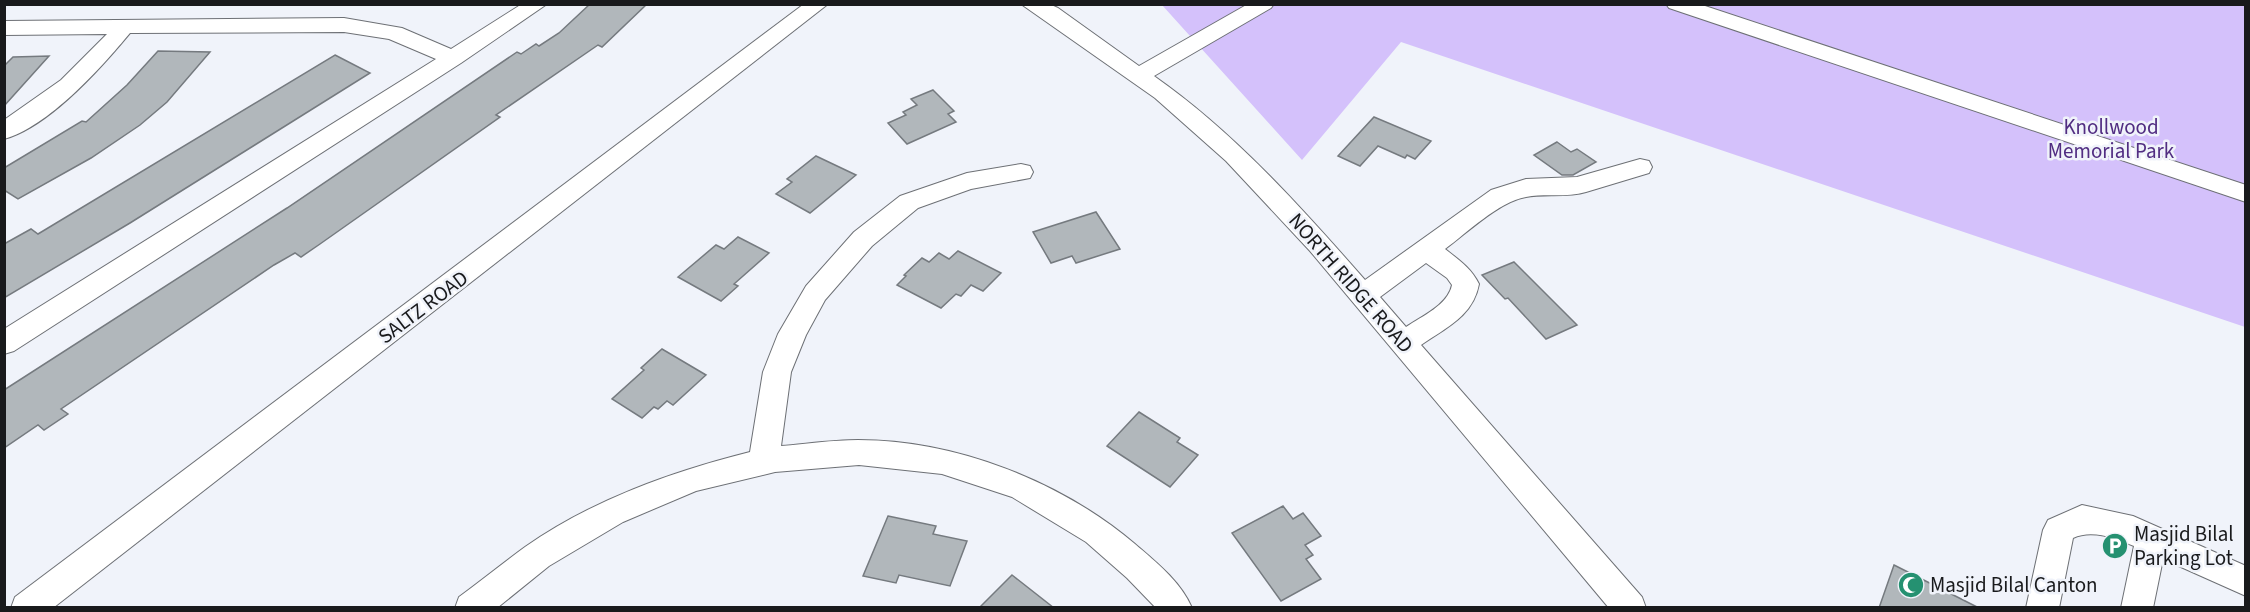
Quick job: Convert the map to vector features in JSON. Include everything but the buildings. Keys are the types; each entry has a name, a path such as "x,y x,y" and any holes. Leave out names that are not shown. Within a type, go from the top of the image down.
{"street":[{"path":"4,343 537,4"},
{"name":"SALTZ ROAD","path":"27,608 818,4"},
{"name":"NORTH RIDGE ROAD","path":"1031,4 1050,13 1138,76 1190,115 1235,154 1319,244 1630,608"},
{"path":"1138,76 1264,4"},
{"path":"1676,4 2246,194"},
{"path":"4,28 344,25 394,33 453,58"},
{"path":"4,131 51,102 83,74 124,27"},
{"path":"1362,296 1500,196 1526,188 1577,186 1640,167"},
{"path":"764,459 777,372 792,334 815,293 863,239 909,202 967,181 1021,172"},
{"path":"1403,343 1449,312 1463,298 1466,284 1456,271 1427,250"},
{"path":"471,608 527,562 604,517 680,482 764,459 850,453 891,454 927,459 997,477 1036,494 1076,517 1136,565 1176,608"},
{"path":"2042,608 2059,530 2082,519 2122,526 2246,582"},
{"path":"2137,608 2151,539"}],"green space":[{"name":"Knollwood Memorial Park","path":"1162,5 2245,5 2245,327 1401,42 1302,160"}],"place":[{"name":"Masjid Bilal Parking Lot","path":"2115,546"},
{"name":"Masjid Bilal Canton","path":"1911,585"}]}
